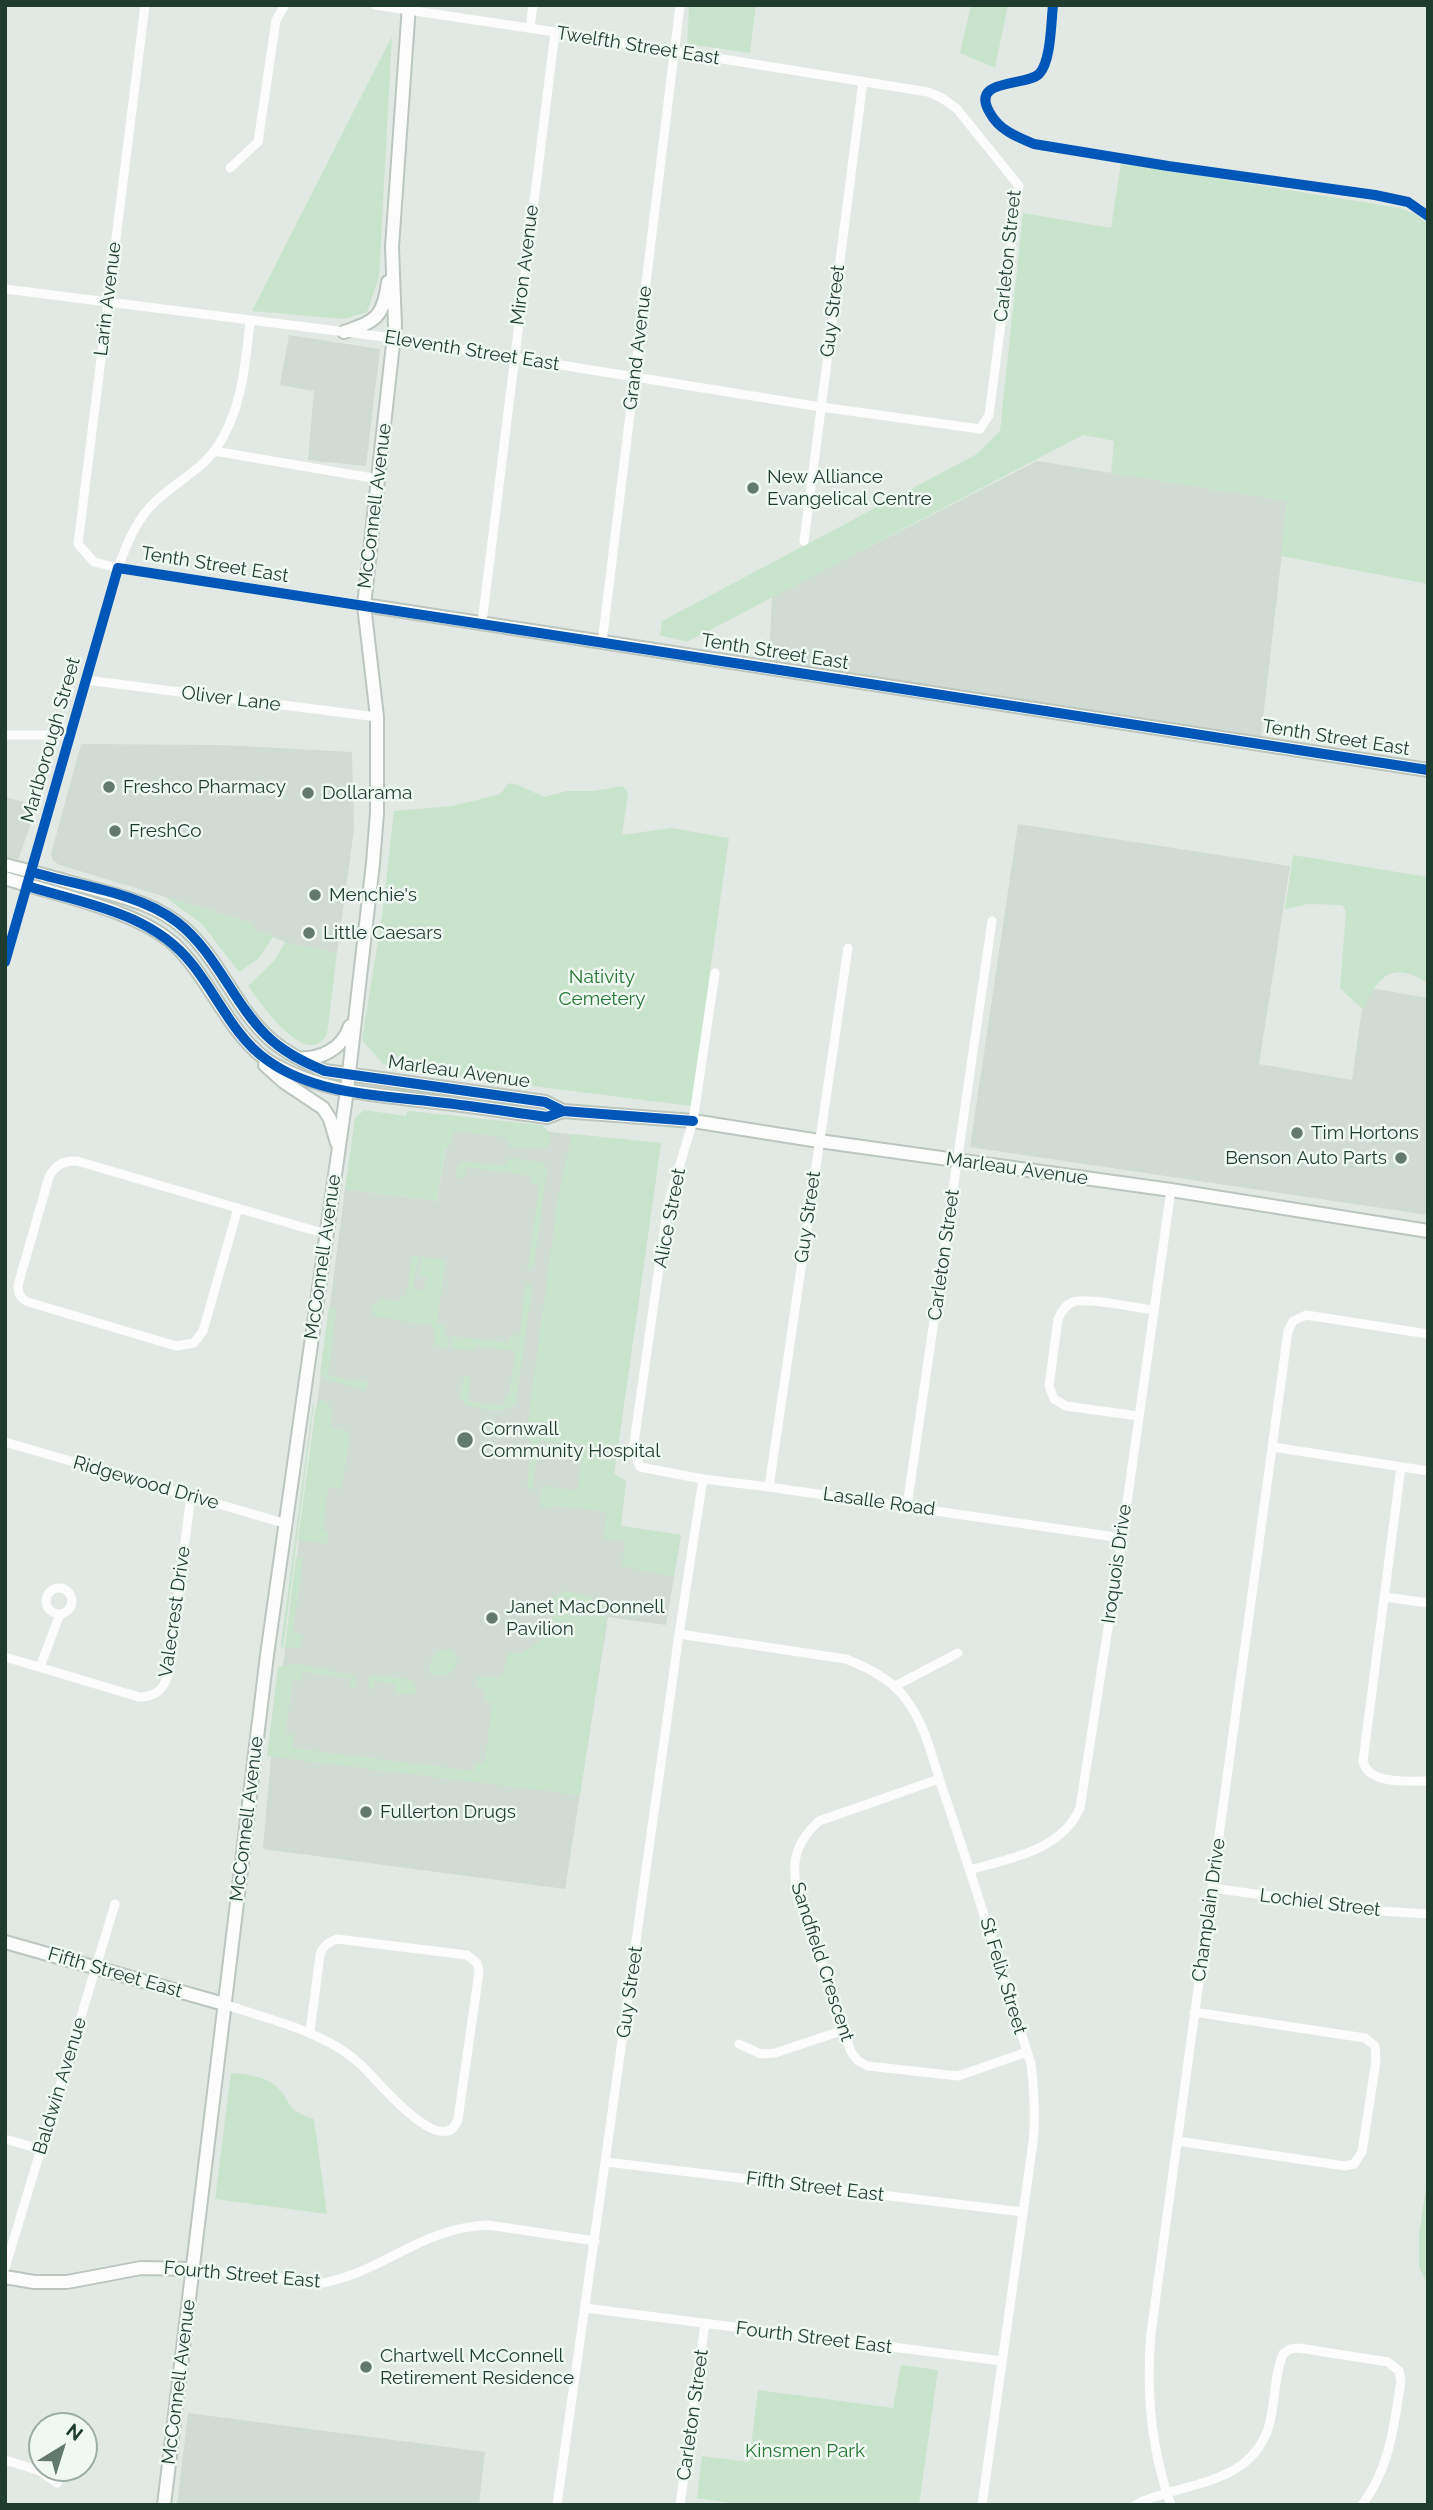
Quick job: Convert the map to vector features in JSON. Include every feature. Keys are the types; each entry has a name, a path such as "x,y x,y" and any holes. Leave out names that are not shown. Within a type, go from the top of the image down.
{"main road":[{"name":"McConnell Avenue","path":"164,2505 267,1655 346,1090 377,813 377,717 364,605 395,326 392,247 408,7"},
{"path":"344,332 370,323 379,314 386,296 392,247"},
{"name":"Tenth Street East","path":"364,605 1428,770"},
{"name":"Marleau Avenue","path":"5,865 139,901 169,916 204,950 263,1032 296,1058 325,1071 524,1098 545,1102 563,1111 693,1121 1171,1190 1428,1231"},
{"path":"5,878 120,914 155,929 193,964 273,1073 323,1108 330,1119 337,1144"},
{"path":"296,1058 314,1058 336,1046 348,1032 355,1009"},
{"name":"Marleau Avenue","path":"246,1039 267,1061 314,1084 547,1117 563,1111"},
{"name":"Fifth Street East","path":"5,1942 224,2004"},
{"name":"Fourth Street East","path":"5,2277 34,2282 67,2282 141,2268 193,2269"}],"street":[{"name":"Larin Avenue","path":"118,568 94,562 78,544 145,5"},
{"path":"230,167 258,142 276,20 285,5"},
{"name":"Twelfth Street East","path":"375,5 408,7 866,82"},
{"path":"530,28 533,5"},
{"name":"Grand Avenue","path":"602,643 680,5"},
{"name":"Miron Avenue","path":"482,623 555,32"},
{"name":"Guy Street","path":"804,541 866,82"},
{"name":"Carleton Street","path":"866,82 928,92 949,102 1018,186 989,415 980,429 937,425"},
{"name":"Eleventh Street East","path":"5,289 393,338 937,425"},
{"name":"Marlborough Street","path":"5,962 118,568 131,534 151,506 214,451 229,424 241,393 250,322"},
{"path":"214,451 378,480"},
{"name":"Tenth Street East","path":"118,568 364,605"},
{"name":"Oliver Lane","path":"86,680 377,717"},
{"path":"5,735 70,735"},
{"name":"Carleton Street","path":"908,1506 992,921"},
{"name":"Guy Street","path":"769,1487 848,948"},
{"name":"Alice Street","path":"638,1463 633,1450 668,1204 693,1121 715,973"},
{"path":"238,1208 202,1331 194,1343 176,1346 28,1303 18,1292 49,1177 52,1170 61,1163 77,1161 238,1208 326,1234"},
{"name":"Iroquois Drive","path":"970,1870 1035,1850 1057,1839 1075,1819 1079,1810 1122,1538 1171,1190"},
{"path":"1138,1416 1059,1404 1050,1391 1058,1319 1068,1305 1084,1300 1154,1310"},
{"name":"Champlain Drive","path":"1171,2505 1155,2447 1149,2400 1149,2360 1287,1331 1296,1318 1306,1315 1428,1334"},
{"name":"Ridgewood Drive","path":"5,1442 287,1524"},
{"path":"1273,1447 1428,1471"},
{"name":"Lasalle Road","path":"638,1463 640,1467 703,1479 1122,1538"},
{"path":"1401,1467 1363,1766 1373,1776 1428,1781"},
{"name":"Guy Street","path":"557,2505 703,1479"},
{"name":"Valecrest Drive","path":"5,1657 139,1697 152,1696 163,1687 167,1677 191,1496"},
{"path":"1385,1597 1428,1603"},
{"path":"40,1667 60,1614"},
{"name":"St Felix Street","path":"679,1634 846,1659 865,1667 895,1686 915,1713 939,1779 970,1870 1033,2078 1035,2116 982,2505"},
{"path":"895,1686 958,1653"},
{"name":"Sandfield Crescent","path":"939,1779 819,1821 807,1832 797,1848 794,1862 796,1885 851,2052 863,2064 958,2076 1027,2052"},
{"name":"Lochiel Street","path":"1213,1888 1367,1910 1428,1914"},
{"name":"Baldwin Avenue","path":"5,2268 115,1904"},
{"path":"224,2004 310,2032 343,2050 411,2116 429,2127 446,2132 452,2129 458,2119 480,1972 477,1963 467,1955 338,1938 322,1949 320,1955 310,2032"},
{"path":"1177,2141 1345,2166 1354,2164 1363,2152 1376,2061 1375,2046 1365,2038 1195,2012"},
{"path":"739,2044 761,2054 775,2053 844,2030"},
{"path":"5,2139 40,2150"},
{"name":"Fifth Street East","path":"606,2162 1023,2212"},
{"name":"Fourth Street East","path":"193,2269 323,2283 344,2279 441,2233 470,2226 488,2225 595,2241"},
{"name":"Fourth Street East","path":"585,2308 1002,2361"},
{"name":"Carleton Street","path":"680,2505 705,2324"},
{"path":"1135,2505 1167,2493 1194,2487 1230,2472 1245,2462 1255,2452 1268,2428 1283,2354 1290,2349 1299,2348 1388,2362 1399,2371 1401,2381 1387,2459 1377,2482 1362,2505"},
{"path":"5,2460 40,2471 57,2483"}],"shaded area":[{"path":"289,335 380,349 366,466 308,460 314,391 280,385"},
{"path":"1037,461 1288,501 1261,736 769,661 772,597"},
{"path":"81,744 224,745 352,752 354,830 337,953 295,946 253,929 251,923 53,861 51,854"},
{"path":"5,797 37,806 18,860 5,857"},
{"path":"1018,824 1290,866 1259,1064 1352,1080 1365,987 1428,998 1428,1215 970,1147"},
{"name":"Cornwall Community Hospital","path":"450,1122 661,1143 614,1474 626,1481 621,1526 681,1535 666,1625 608,1617 565,1889 263,1849 271,1757 345,1189 437,1201"},
{"path":"188,2413 485,2452 479,2505 177,2505"}],"green space":[{"path":"689,5 756,5 750,53 687,44"},
{"path":"971,5 1008,5 995,68 960,53"},
{"path":"392,36 379,277 367,312 344,319 252,311"},
{"path":"1121,163 1400,208 1415,214 1428,224 1428,584 1281,556 1287,501 1111,473 1114,441 1083,435 687,642 660,635 662,621 977,454 1000,431 1023,213 1111,228"},
{"name":"Nativity Cemetery","path":"509,783 544,797 566,791 593,791 623,786 628,793 622,835 671,828 729,838 691,1106 453,1076 383,1064 362,1040 383,909 394,811 452,806 485,798 500,794"},
{"path":"1293,855 1428,877 1428,983 1404,973 1387,975 1374,988 1363,1010 1340,988 1346,911 1342,905 1308,904 1285,909"},
{"path":"165,897 252,923 253,929 273,937 258,959 239,972 202,924"},
{"path":"285,942 337,953 327,1034 318,1043 308,1045 284,1030 248,986 274,961"},
{"path":"364,1110 406,1116 410,1111 542,1125 550,1134 551,1141 543,1149 511,1147 509,1138 454,1131 450,1146 445,1149 437,1201 345,1189 355,1118"},
{"path":"572,1134 661,1143 614,1474 626,1481 621,1526 681,1535 673,1577 622,1566 625,1541 604,1538 607,1512 551,1505 550,1508 542,1507 540,1501 543,1486 573,1490 578,1488 583,1445 540,1440 532,1493 527,1485 531,1446 527,1428 558,1199"},
{"path":"511,1158 542,1162 547,1169 534,1265 528,1269 520,1268 528,1268 539,1186 531,1183 531,1176 467,1167 464,1178 456,1177 457,1168 463,1161 506,1166"},
{"path":"412,1256 419,1257 413,1290 422,1290 428,1276 419,1275 422,1257 445,1260 437,1324 445,1326 444,1334 449,1335 448,1348 434,1346 435,1332 430,1325 378,1317 372,1312 374,1303 379,1303 380,1299 399,1302 401,1295 406,1296"},
{"path":"523,1281 529,1284 532,1289 516,1402 512,1407 500,1410 466,1405 460,1397 464,1376 471,1377 468,1401 504,1406 505,1398 509,1397 515,1351 475,1346 474,1351 451,1348 452,1336 509,1343 511,1335 519,1335 526,1283"},
{"path":"329,1306 336,1311 328,1376 367,1382 366,1391 333,1381 320,1373"},
{"path":"320,1400 330,1407 330,1428 347,1431 349,1436 342,1489 328,1488 322,1531 328,1532 328,1544 298,1540 316,1406"},
{"path":"314,1404 283,1650 281,1644"},
{"path":"296,1557 303,1558 293,1632 302,1635 300,1648 285,1647"},
{"path":"565,1591 595,1599 608,1610 580,1795 267,1756 278,1667 297,1664 353,1676 357,1683 355,1687 350,1687 351,1678 303,1672 300,1681 292,1680 286,1733 294,1735 292,1748 474,1771 475,1763 485,1764 492,1703 485,1701 486,1693 482,1687 477,1686 478,1677 501,1678 509,1653 522,1654 551,1632 552,1598"},
{"path":"442,1649 453,1651 458,1662 449,1674 434,1675 430,1673 431,1663 436,1653"},
{"path":"373,1675 412,1680 416,1689 415,1695 395,1693 396,1684 375,1681 374,1689 369,1689 368,1679"},
{"path":"231,2073 256,2076 268,2081 278,2088 294,2110 314,2119 327,2214 215,2199"},
{"path":"1428,2173 1428,2285 1419,2267 1419,2235"},
{"name":"Kinsmen Park","path":"901,2365 938,2370 919,2505 743,2505 697,2498 702,2456 749,2462 758,2390 893,2408"}],"cycle path":[{"path":"1053,5 1048,52 1039,74 1001,85 987,94 986,102 994,119 1021,139 1034,144 1168,166 1375,195 1408,202 1428,216"},
{"path":"5,962 118,568 1428,770"},
{"path":"32,872 144,903 177,922 203,948 243,1007 266,1035 286,1051 317,1068 545,1102 563,1111"},
{"path":"27,886 95,905 158,933 192,964 235,1028 255,1051 286,1072 306,1080 348,1092 547,1117 563,1111 693,1121"}],"place":[{"name":"New Alliance Evangelical Centre","path":"753,488"},
{"name":"Freshco Pharmacy","path":"109,787"},
{"name":"Dollarama","path":"308,793"},
{"name":"FreshCo","path":"115,831"},
{"name":"Menchie's","path":"315,895"},
{"name":"Little Caesars","path":"309,933"},
{"name":"Tim Hortons","path":"1297,1133"},
{"name":"Benson Auto Parts","path":"1401,1158"},
{"name":"Cornwall Community Hospital","path":"465,1440"},
{"name":"Janet MacDonnell Pavilion","path":"492,1618"},
{"name":"Fullerton Drugs","path":"366,1812"},
{"name":"Chartwell McConnell Retirement Residence","path":"366,2367"}]}
